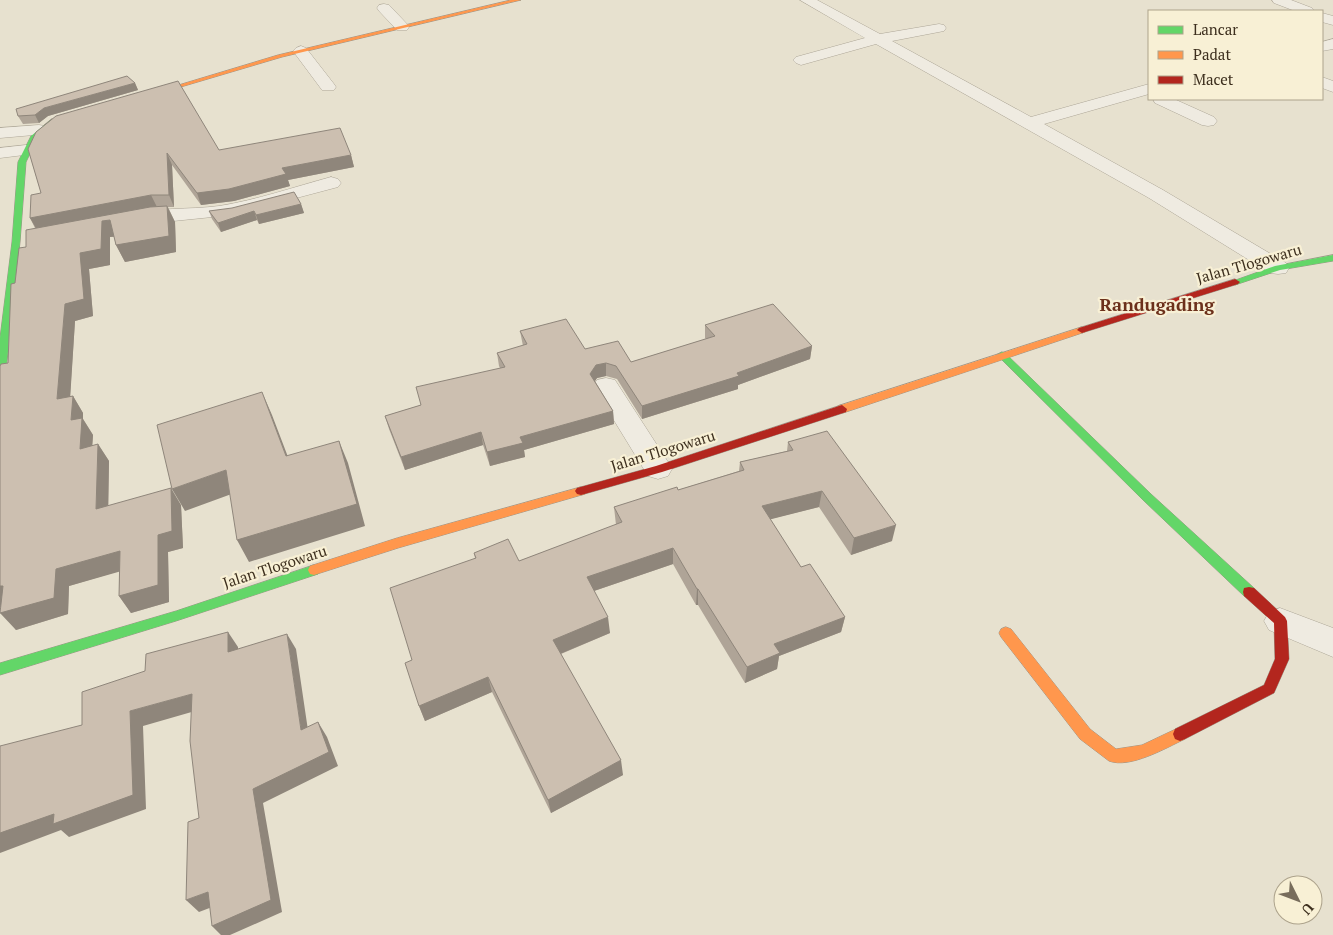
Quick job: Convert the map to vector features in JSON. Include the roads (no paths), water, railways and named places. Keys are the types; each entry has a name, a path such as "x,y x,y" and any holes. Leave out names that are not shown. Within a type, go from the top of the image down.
{"street":[{"path":"130,100 301,51 518,0"},
{"path":"808,0 1156,194 1278,268"},
{"path":"1279,0 1304,10"},
{"path":"384,8 402,27"},
{"path":"801,60 878,39 939,28"},
{"path":"301,51 328,87"},
{"path":"1030,123 1147,91"},
{"path":"1163,100 1208,121"},
{"path":"0,133 39,130 64,119"},
{"path":"0,379 25,240 22,162 26,150 39,130"},
{"path":"0,153 26,150"},
{"path":"120,222 156,215 191,214 235,209 330,183"},
{"name":"Jalan Tlogowaru","path":"0,669 176,616 397,543 658,469 1002,355 1278,268 1333,258"},
{"path":"1002,355 1147,497 1280,621 1333,643"},
{"path":"606,386 658,469"},
{"path":"1006,633 1085,734 1114,756 1143,752 1269,689 1282,660 1280,621"}],"district":[{"name":"Randugading","path":"1157,305"}]}
